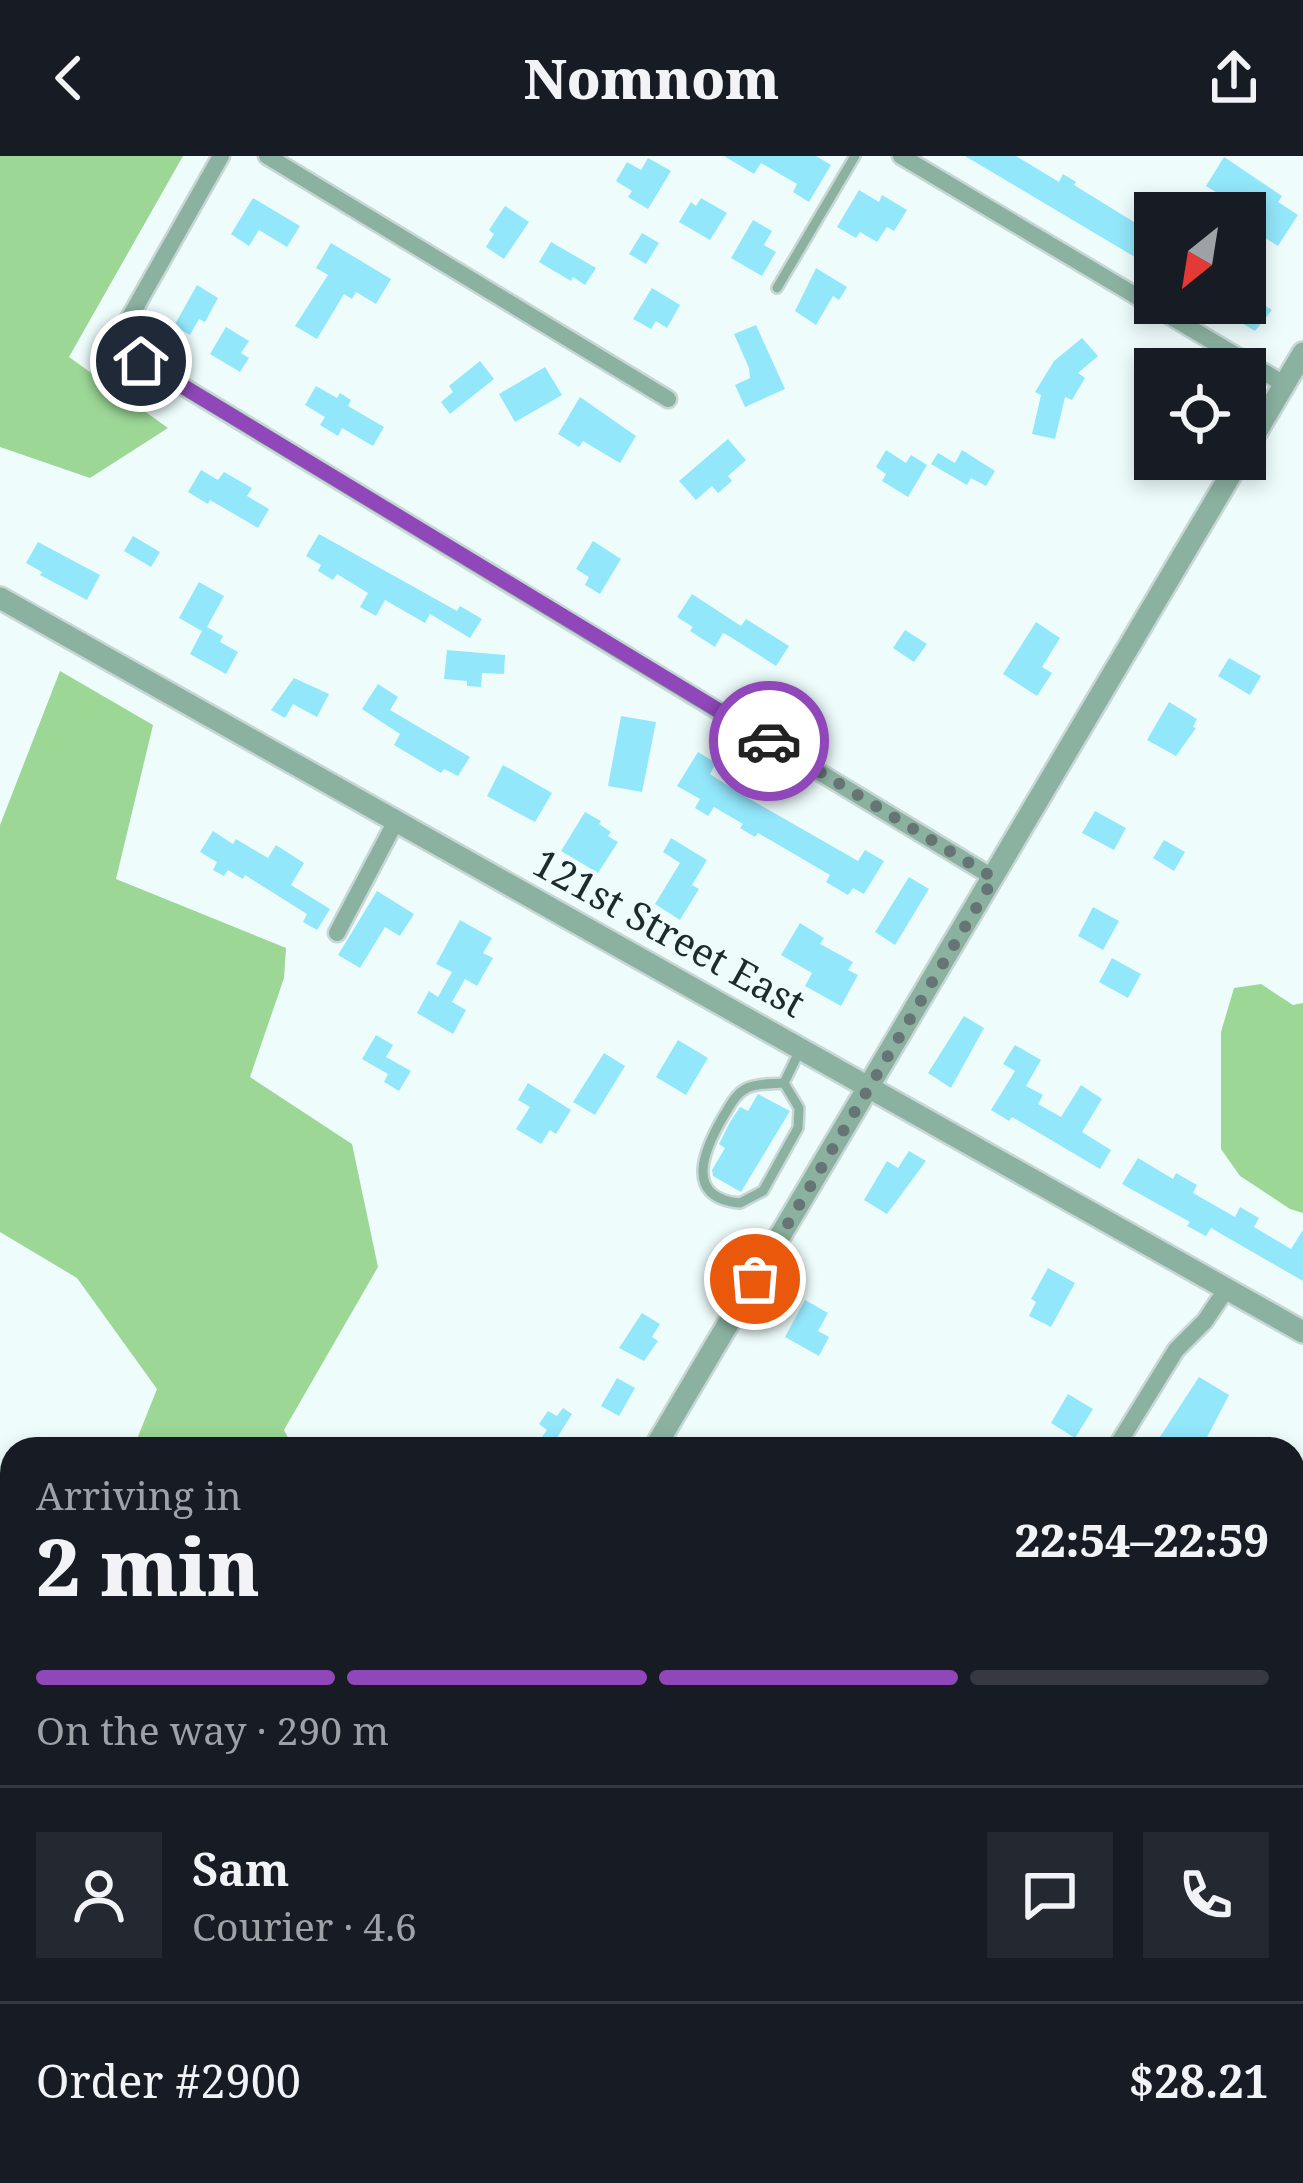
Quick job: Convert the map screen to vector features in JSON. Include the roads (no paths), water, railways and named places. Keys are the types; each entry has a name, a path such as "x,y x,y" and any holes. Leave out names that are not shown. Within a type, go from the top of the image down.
{"street":[{"path":"221,156 130,313 124,332 130,348 148,368 517,586 994,878"},
{"path":"267,156 668,399"},
{"path":"901,156 1284,384"},
{"path":"1266,415 1303,353"},
{"path":"661,1437 1228,480"},
{"name":"121st Street East","path":"0,598 1303,1332"},
{"path":"337,933 396,820"},
{"path":"1122,1437 1176,1350 1205,1322 1227,1288"}],"lane":[{"path":"777,288 855,156"},
{"path":"784,1083 801,1048"},
{"path":"784,1083 801,1117 763,1190 740,1203 715,1195 706,1186 702,1157 735,1097 756,1085 784,1083"}]}
